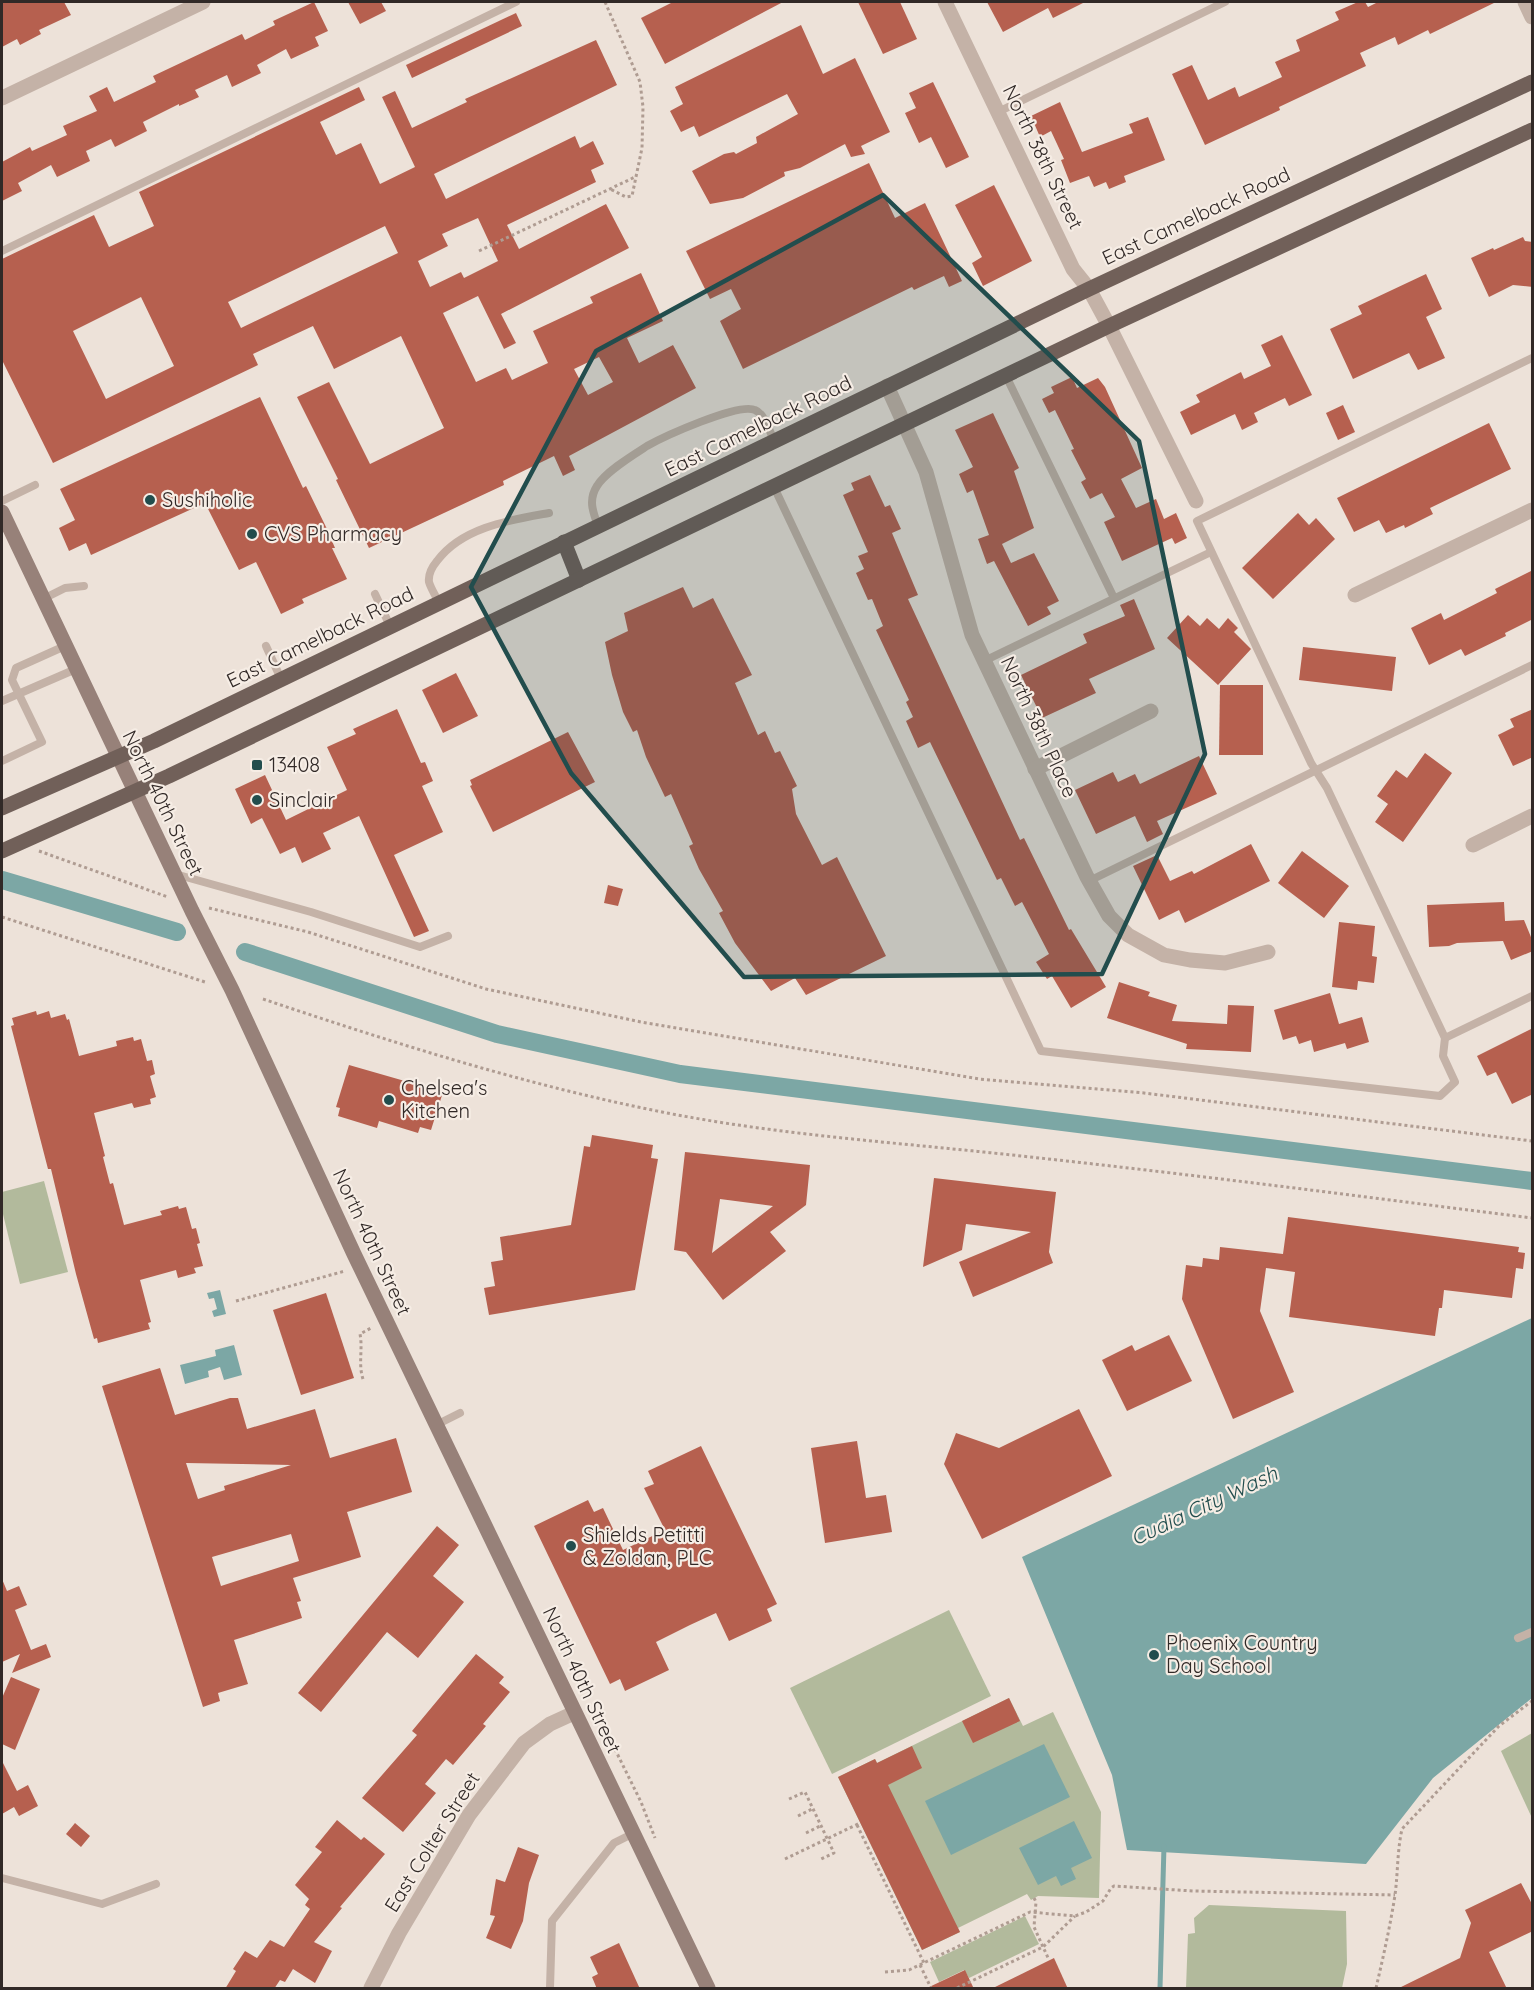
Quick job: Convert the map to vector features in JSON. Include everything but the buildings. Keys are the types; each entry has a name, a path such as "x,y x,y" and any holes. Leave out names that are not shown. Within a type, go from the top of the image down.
{"main road":[{"name":"East Camelback Road","path":"4,804 118,757 1089,289 1533,82"},
{"path":"2,851 135,792 1109,326 1533,130"},
{"name":"North 40th Street","path":"2,511 174,874 227,980 436,1425 708,1989"},
{"path":"564,542 579,580"}],"street":[{"path":"2,98 203,2"},
{"name":"North 38th Street","path":"945,2 1073,268 1089,289 1109,326"},
{"path":"1525,2 1533,17"},
{"path":"1109,326 1196,501"},
{"name":"North 38th Place","path":"887,386 926,472 972,635 1089,881 1109,916 1128,935 1164,955 1225,963 1268,952"},
{"path":"1354,595 1533,510"},
{"path":"1035,769 1151,711"},
{"path":"1473,845 1533,816"},
{"name":"East Colter Street","path":"372,1989 399,1933 469,1815 524,1743 550,1724 574,1713"}],"lane":[{"path":"2,251 516,2"},
{"path":"998,112 1225,2"},
{"path":"774,486 1041,1051 1440,1096 1455,1082 1443,1056 1445,1038 1197,521 1533,358"},
{"path":"1006,376 1114,598"},
{"path":"598,526 592,510 592,497 597,485 608,474 648,446 723,413 746,409 755,410 761,415 774,441"},
{"path":"2,511 35,485"},
{"path":"439,603 429,580 431,568 446,549 479,531 507,520 549,513"},
{"path":"984,661 1211,552"},
{"path":"43,599 65,588 84,586"},
{"path":"375,594 390,626"},
{"path":"2,761 42,742 12,680 16,668 65,646"},
{"path":"266,646 281,679"},
{"path":"1089,881 1533,665"},
{"path":"2,701 76,669"},
{"path":"174,874 311,912 420,947 448,936"},
{"path":"1445,1038 1533,996"},
{"path":"436,1425 460,1413"},
{"path":"1518,1638 1533,1632"},
{"path":"550,1989 552,1921 614,1843 632,1834"},
{"path":"2,1878 102,1904 156,1884"}],"path":[{"path":"605,2 640,82 643,133 632,196 626,197 610,189"},
{"path":"479,251 635,177"},
{"path":"42,853 156,893"},
{"path":"226,912 308,932 486,989 641,1022 979,1079 1144,1093 1533,1141"},
{"path":"2,917 205,982"},
{"path":"263,999 391,1042 573,1092 665,1113 779,1130 1034,1157 1533,1218"},
{"path":"236,1301 345,1271"},
{"path":"363,1379 359,1367 362,1347 360,1334 371,1328"},
{"path":"1376,1989 1395,1895 1397,1851 1402,1829 1498,1726 1533,1701"},
{"path":"607,1733 641,1802 659,1847"},
{"path":"789,1799 805,1792 834,1853 819,1860"},
{"path":"798,1816 813,1809"},
{"path":"785,1859 859,1824 932,1989"},
{"path":"806,1833 821,1825"},
{"path":"957,1989 1043,1947 1075,1916 1103,1901 1114,1886 1193,1891 1395,1895"},
{"path":"1034,1898 1036,1902 1034,1927 1049,1960"},
{"path":"885,1972 909,1970 1030,1912 1075,1916"}],"highlighted area":[{"path":"883,195 1139,441 1205,754 1102,974 744,977 571,773 471,587 596,351"}],"green space":[{"path":"44,1181 68,1272 20,1284 2,1210 2,1192"},
{"path":"949,1610 991,1696 832,1774 790,1688"},
{"path":"1009,1698 1023,1726 1053,1712 1101,1812 1099,1898 1038,1896 1031,1900 1027,1894 958,1928 960,1932 922,1950 838,1777 875,1759 877,1763"},
{"path":"1532,1733 1532,1818 1501,1751"},
{"path":"1209,1905 1346,1911 1347,1964 1342,1988 1186,1988 1188,1934 1195,1933 1194,1918"},
{"path":"1025,1916 1039,1944 969,1978 964,1970 939,1982 930,1962"}],"water":[{"path":"220,1290 226,1314 214,1317 212,1311 217,1309 214,1298 209,1299 207,1293"},
{"path":"1532,1318 1532,1698 1433,1778 1366,1864 1127,1850 1112,1775 1022,1557"},
{"path":"234,1345 242,1375 224,1380 220,1367 208,1371 209,1377 185,1384 180,1365 216,1356 215,1350"},
{"path":"1044,1744 1070,1797 951,1855 925,1801"},
{"path":"1074,1821 1092,1858 1071,1868 1076,1879 1061,1886 1056,1876 1038,1885 1019,1848"}],"waterway":[{"path":"2,880 177,932"},
{"path":"245,952 497,1034 680,1074 1532,1181"},
{"name":"Cudia City Wash","path":"1160,1988 1164,1846"}],"place":[{"name":"Sushiholic","path":"150,500"},
{"name":"CVS Pharmacy","path":"252,534"},
{"name":"13408","path":"257,765"},
{"name":"Sinclair","path":"257,800"},
{"name":"Chelsea's Kitchen","path":"389,1100"},
{"name":"Shields Petitti & Zoldan, PLC","path":"571,1546"},
{"name":"Phoenix Country Day School","path":"1154,1655"}]}
